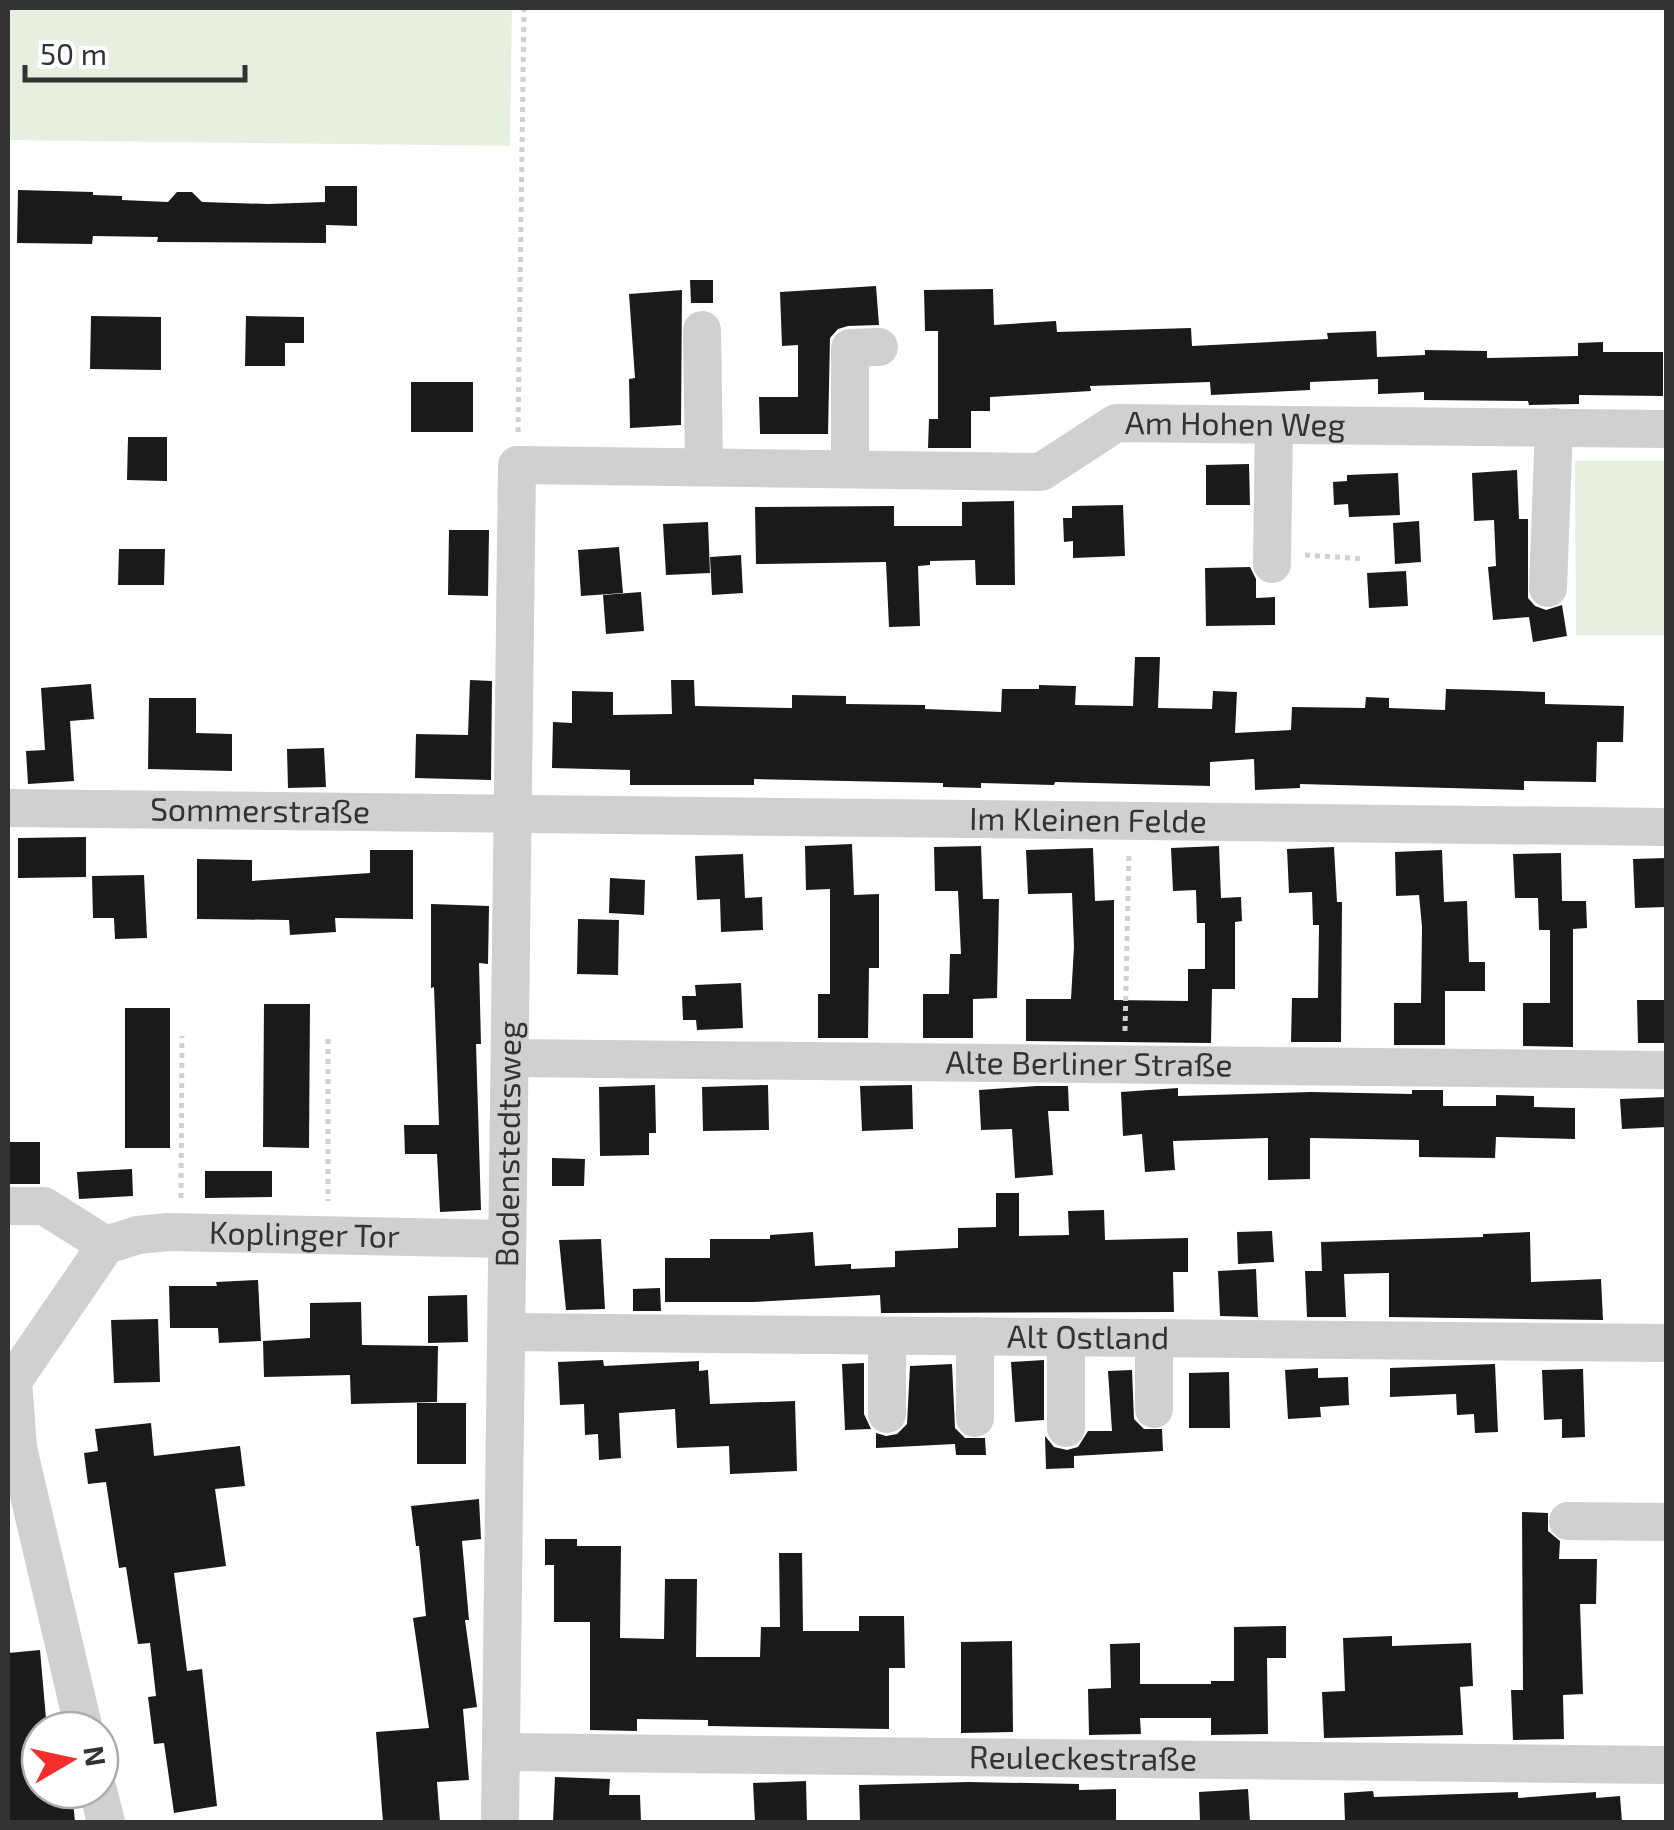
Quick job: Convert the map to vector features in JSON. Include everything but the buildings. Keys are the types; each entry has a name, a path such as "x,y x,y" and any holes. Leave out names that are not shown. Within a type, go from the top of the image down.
{"street":[{"path":"702,330 704,467"},
{"path":"850,469 850,348 880,347"},
{"name":"Am Hohen Weg","path":"517,465 1041,472 1116,423 1666,429"},
{"path":"1272,559 1274,425"},
{"path":"1548,588 1554,427"},
{"name":"Bodenstedtsweg","path":"500,1822 517,465"},
{"name":"Sommerstraße","path":"8,808 511,812"},
{"name":"Im Kleinen Felde","path":"511,812 1666,827"},
{"name":"Alte Berliner Straße","path":"512,1058 1666,1070"},
{"path":"8,1206 44,1206 106,1245 13,1381 13,1448 79,1710"},
{"name":"Koplinger Tor","path":"106,1245 138,1235 180,1232 507,1238"},
{"name":"Alt Ostland","path":"508,1332 1666,1343"},
{"path":"887,1414 888,1336"},
{"path":"975,1336 975,1418"},
{"path":"1066,1337 1066,1428"},
{"path":"1154,1338 1154,1409"},
{"path":"1568,1520 1666,1522"},
{"name":"Reuleckestraße","path":"501,1752 1666,1764"}],"path":[{"path":"517,465 524,8"},
{"path":"1272,559 1365,559"},
{"path":"1124,1064 1130,820"},
{"path":"180,1232 182,1036"},
{"path":"328,1039 328,1234"}],"green space":[{"path":"8,8 512,8 510,146 8,140"},
{"path":"1575,461 1666,461 1666,635 1576,635"}]}
